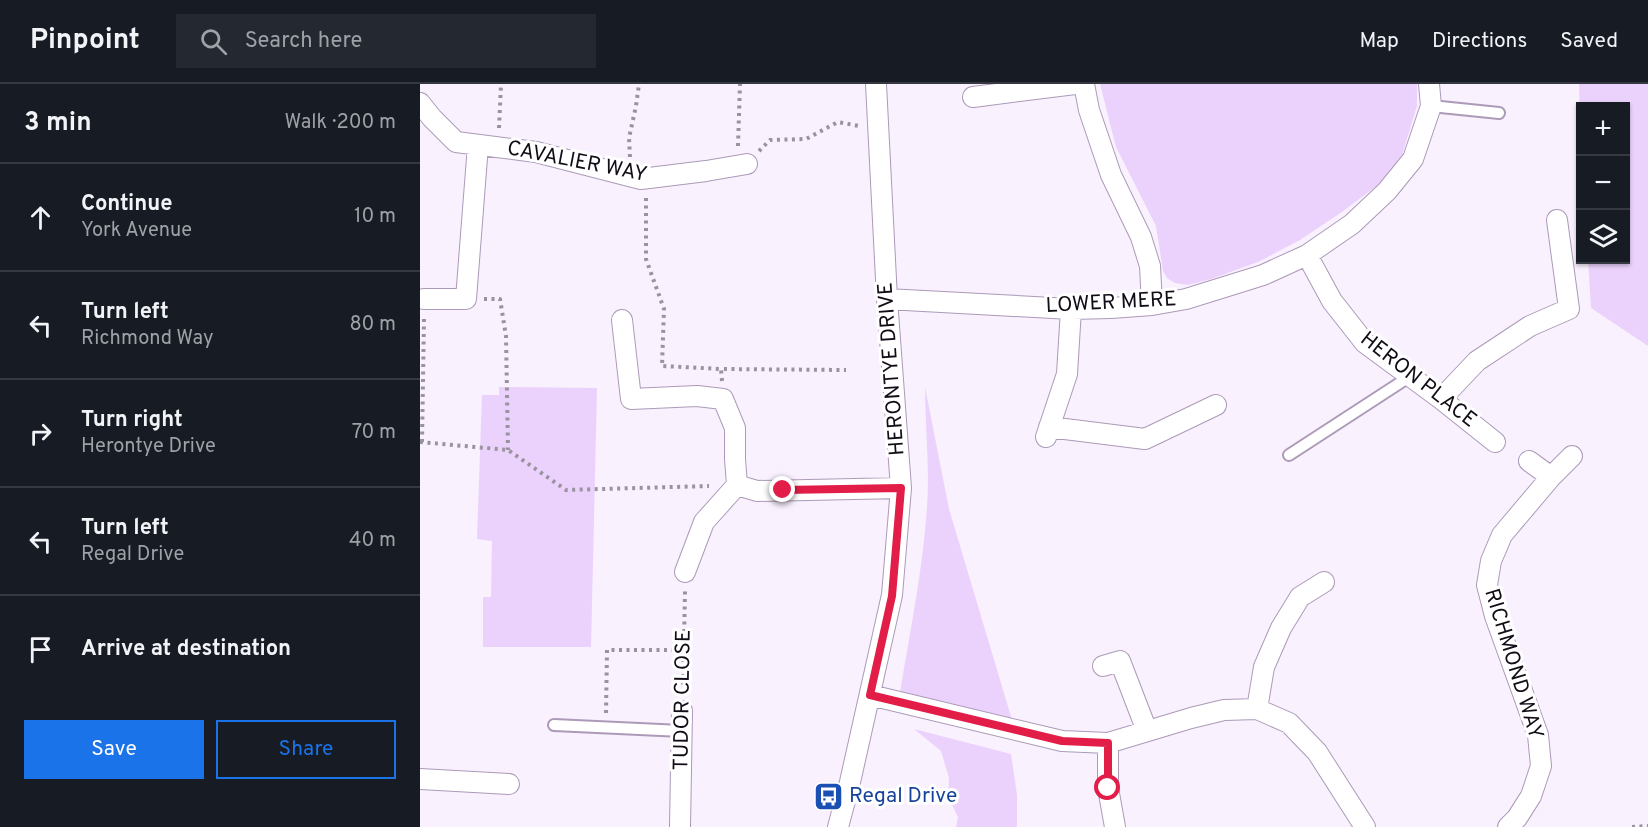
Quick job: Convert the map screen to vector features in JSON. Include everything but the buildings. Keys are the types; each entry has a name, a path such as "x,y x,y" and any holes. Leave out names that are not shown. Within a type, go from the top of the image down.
{"street":[{"name":"HERONTYE DRIVE","path":"838,827 892,596 901,488 886,299 876,84"},
{"path":"973,97 1075,84"},
{"path":"1084,84 1089,110 1112,175 1142,237 1150,266 1152,305"},
{"name":"LOWER MERE","path":"886,299 1071,309 1152,305 1186,299 1252,279 1307,255 1352,224 1388,191 1413,159 1431,106 1429,84"},
{"name":"CAVALIER WAY","path":"420,103 456,142 536,152 638,177 706,171 742,165"},
{"name":"CAVALIER WAY","path":"466,299 478,145"},
{"path":"1441,399 1477,361 1530,326 1569,309 1557,220"},
{"name":"HERON PLACE","path":"1307,255 1332,301 1365,343 1495,441"},
{"path":"424,299 466,299"},
{"path":"1071,309 1067,374 1047,433 1145,439 1216,405"},
{"path":"622,320 631,399 697,396 723,399 735,428 737,485 704,522 685,572"},
{"name":"RICHMOND WAY","path":"1508,827 1517,818 1531,796 1541,766 1538,735 1495,616 1487,585 1491,561 1502,535 1572,456"},
{"path":"1529,461 1551,477"},
{"path":"737,485 757,490 901,488"},
{"path":"1257,709 1264,667 1281,628 1300,597 1324,582"},
{"path":"1103,666 1120,661 1147,731"},
{"path":"870,695 1062,741 1108,743 1224,710 1257,709 1289,723 1317,752 1365,827"},
{"name":"TUDOR CLOSE","path":"680,827 682,721"},
{"path":"1108,743 1108,788 1115,827"},
{"path":"420,779 509,784"}],"lane":[{"path":"1431,106 1499,113"},
{"path":"1289,455 1409,377"},
{"path":"554,725 606,728 682,721"}],"path":[{"path":"498,147 501,84"},
{"path":"639,84 629,138 638,177 646,259 664,309 662,366 846,370"},
{"path":"740,84 742,165"},
{"path":"742,165 770,140 806,139 838,122 878,129"},
{"path":"424,299 421,442 508,450 566,490 737,485"},
{"path":"466,299 500,299 506,336 508,450"},
{"path":"721,369 723,399"},
{"name":"TUDOR CLOSE","path":"682,721 685,572"},
{"path":"606,728 607,650 684,650"},
{"path":"1632,827 1648,826"}],"shaded area":[{"path":"1100,84 1417,84 1417,106 1402,155 1379,184 1300,240 1258,262 1188,285 1175,283 1167,278 1163,271 1156,226 1116,147"},
{"path":"1579,84 1648,84 1648,346 1591,308 1588,264 1630,264 1630,102 1580,102"},
{"path":"499,387 597,388 591,647 483,647 483,597 491,597 492,541 477,539 482,395 499,395"},
{"path":"925,387 949,509 1012,720 946,702 900,693 919,577 927,507"},
{"path":"914,729 1011,754 1017,795 1017,827 956,827 958,817 948,797 949,778 941,751"}],"place":[{"name":"Regal Drive","path":"828,796"}],"route":[{"path":"783,490 901,488 892,596 870,695 1062,741 1108,743 1108,788"}]}
